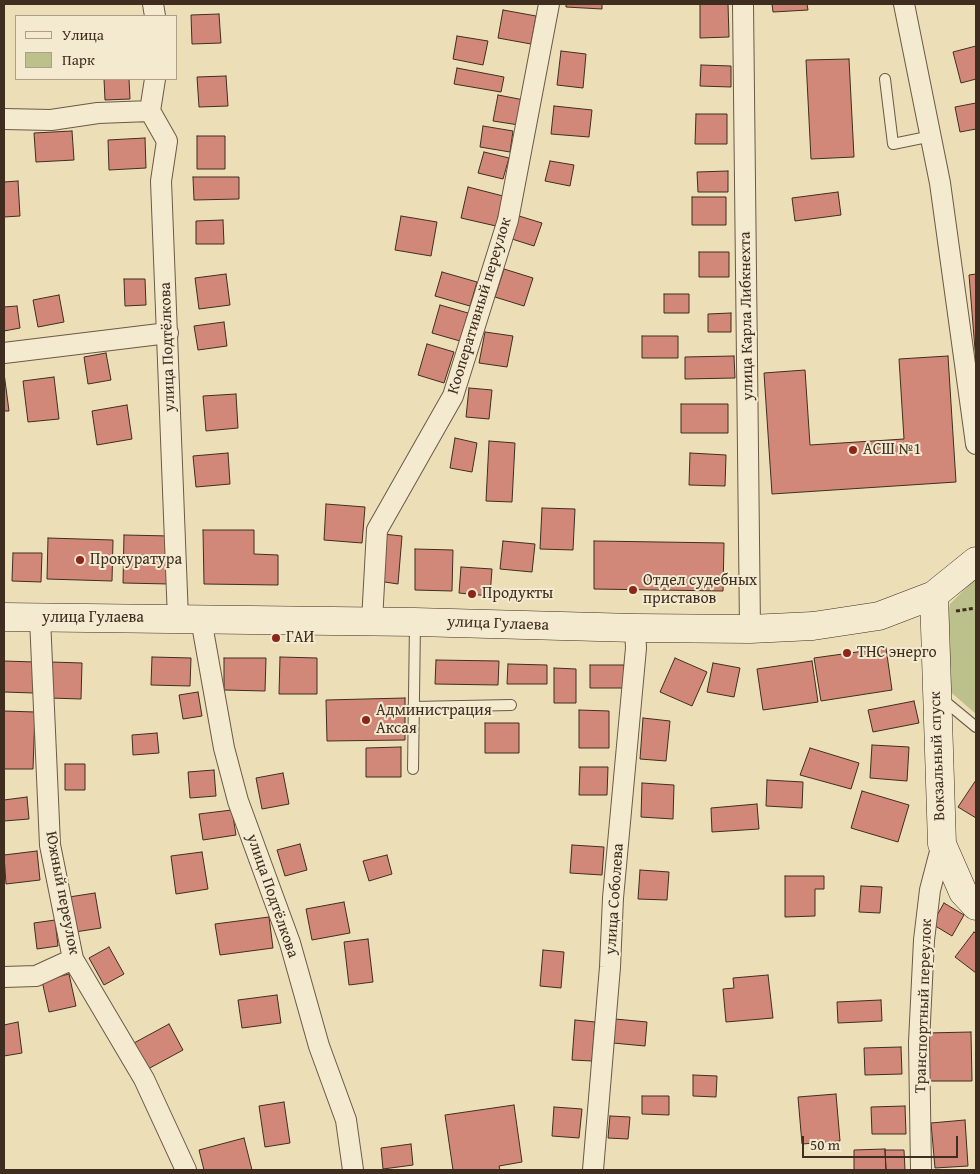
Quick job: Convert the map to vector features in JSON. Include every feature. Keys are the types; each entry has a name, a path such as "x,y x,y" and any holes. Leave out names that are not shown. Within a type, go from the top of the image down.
{"main road":[{"name":"улица Гулаева","path":"4,617 372,621 636,628 750,629 813,626 879,616 934,595 976,561"},
{"name":"Вокзальный спуск","path":"934,595 942,844 963,892 976,906"}],"street":[{"name":"Кооперативный переулок","path":"372,621 377,530 453,396 508,220 549,4"},
{"name":"улица Карла Либкнехта","path":"743,4 750,629"},
{"path":"904,4 932,136 976,444"},
{"path":"4,119 51,120 98,113 150,110 154,80"},
{"name":"улица Подтёлкова","path":"150,110 167,141 161,181 168,333 190,619 238,801 290,943 319,1046 346,1120 354,1170"},
{"path":"4,353 168,333"},
{"name":"Южный переулок","path":"40,618 50,845 73,959 144,1079 186,1170"},
{"name":"улица Соболева","path":"593,1170 610,967 613,898 636,648 636,628"},
{"name":"Транспортный переулок","path":"922,1170 920,1042 924,940 930,890 942,844"},
{"path":"4,977 36,976 73,959"}],"lane":[{"path":"885,79 893,144 932,136"},
{"path":"413,768 415,622"},
{"path":"936,694 976,727"},
{"path":"413,707 511,705"}],"path":[{"path":"956,612 976,608"}],"green space":[{"path":"976,578 976,714 946,688 943,636 950,604"}],"building":[{"path":"566,4 602,4 602,9 566,7"},
{"path":"700,4 728,4 729,37 700,38"},
{"path":"772,4 807,4 808,10 773,12"},
{"path":"503,10 536,16 531,44 498,38"},
{"path":"219,14 221,43 192,44 191,15"},
{"path":"457,36 488,41 483,65 453,59"},
{"path":"976,46 976,79 961,83 953,52"},
{"path":"561,51 586,54 583,88 557,85"},
{"path":"849,59 854,157 811,159 806,60"},
{"path":"701,65 731,66 731,87 700,86"},
{"path":"457,68 504,77 501,92 454,84"},
{"path":"226,76 228,106 199,107 197,77"},
{"path":"104,80 129,80 130,99 105,100"},
{"path":"498,95 524,100 519,125 493,121"},
{"path":"976,103 976,129 960,132 955,107"},
{"path":"554,106 592,110 589,137 551,134"},
{"path":"696,114 727,114 727,144 695,144"},
{"path":"483,126 513,131 510,152 480,147"},
{"path":"72,131 74,160 36,162 34,133"},
{"path":"197,136 225,136 225,169 197,169"},
{"path":"145,138 146,168 109,170 108,140"},
{"path":"484,152 509,158 503,179 478,173"},
{"path":"550,161 574,165 570,186 545,181"},
{"path":"728,171 728,192 698,192 697,172"},
{"path":"193,177 239,177 239,199 194,200"},
{"path":"18,181 20,216 4,217 4,182"},
{"path":"468,187 503,196 496,226 461,218"},
{"path":"838,192 841,215 795,221 792,198"},
{"path":"692,197 726,197 726,225 692,225"},
{"path":"401,216 437,222 431,256 395,250"},
{"path":"519,216 542,223 534,246 512,239"},
{"path":"223,220 224,244 196,244 196,221"},
{"path":"699,252 729,252 729,277 699,277"},
{"path":"504,269 533,278 524,306 495,297"},
{"path":"442,272 477,282 470,306 435,296"},
{"path":"226,274 230,305 199,309 195,278"},
{"path":"976,274 976,362 969,275"},
{"path":"124,279 145,279 146,305 125,306"},
{"path":"664,294 689,294 689,313 664,313"},
{"path":"59,295 64,322 38,327 33,300"},
{"path":"440,305 468,313 460,341 432,333"},
{"path":"17,306 20,328 4,331 4,307"},
{"path":"731,313 731,332 708,332 708,314"},
{"path":"224,322 227,346 198,350 194,326"},
{"path":"485,332 513,336 507,367 479,363"},
{"path":"642,336 678,336 678,358 642,358"},
{"path":"427,344 454,352 444,383 418,375"},
{"path":"106,353 111,380 88,384 84,357"},
{"path":"734,356 735,378 685,379 685,357"},
{"path":"948,356 956,482 772,494 764,373 805,370 810,445 904,439 899,359"},
{"path":"4,373 9,411 4,411"},
{"path":"54,377 59,419 28,422 23,381"},
{"path":"469,388 492,390 489,419 466,417"},
{"path":"236,394 238,428 206,431 203,396"},
{"path":"681,404 728,404 728,433 681,433"},
{"path":"127,405 132,439 97,445 92,411"},
{"path":"455,438 477,443 472,472 450,468"},
{"path":"489,441 515,443 512,502 486,501"},
{"path":"228,453 230,484 196,487 193,456"},
{"path":"690,453 726,455 725,486 689,485"},
{"path":"326,504 365,507 362,543 324,540"},
{"path":"542,508 575,509 573,550 540,549"},
{"path":"203,530 254,530 254,554 278,555 278,585 204,584"},
{"path":"383,534 402,536 398,584 378,581"},
{"path":"124,535 170,536 169,584 123,583"},
{"name":"Прокуратура","path":"48,538 113,540 112,581 47,579"},
{"path":"503,541 535,544 532,572 500,569"},
{"path":"594,541 724,543 723,591 594,589"},
{"path":"415,549 453,550 452,591 415,590"},
{"path":"13,553 42,553 41,582 12,581"},
{"path":"461,567 492,569 490,596 459,593"},
{"path":"886,648 892,690 821,701 814,658"},
{"path":"152,657 191,658 190,686 151,685"},
{"path":"280,657 317,658 317,694 279,694"},
{"path":"224,658 266,658 265,691 224,690"},
{"path":"675,658 707,672 692,706 660,692"},
{"path":"436,660 499,661 498,685 435,684"},
{"path":"4,661 35,662 34,693 4,692"},
{"path":"812,661 818,702 763,710 757,669"},
{"path":"51,662 82,663 81,699 50,698"},
{"path":"713,663 740,668 734,697 707,692"},
{"path":"508,664 547,665 547,684 507,684"},
{"path":"590,665 624,665 623,688 590,688"},
{"path":"554,668 576,669 576,703 554,703"},
{"path":"198,692 202,716 183,719 179,695"},
{"name":"Администрация Аксая","path":"405,698 405,740 327,741 326,700"},
{"path":"914,701 919,723 873,732 868,710"},
{"path":"579,710 609,711 609,748 579,748"},
{"path":"4,711 35,712 33,769 4,769"},
{"path":"643,718 670,721 666,761 640,759"},
{"path":"485,723 519,723 519,753 485,753"},
{"path":"157,733 159,753 133,755 132,735"},
{"path":"872,745 909,747 907,781 870,778"},
{"path":"401,747 401,777 366,777 366,748"},
{"path":"810,748 859,763 851,789 800,775"},
{"path":"65,764 85,764 85,790 65,790"},
{"path":"580,767 608,767 607,795 579,795"},
{"path":"214,770 216,796 190,798 188,772"},
{"path":"283,773 289,804 262,809 256,778"},
{"path":"767,780 803,782 802,808 766,806"},
{"path":"976,780 976,818 958,807"},
{"path":"642,783 674,785 673,819 641,817"},
{"path":"862,791 909,805 898,842 851,828"},
{"path":"27,797 29,819 4,821 4,800"},
{"path":"757,804 759,829 712,832 711,808"},
{"path":"232,810 236,835 203,840 199,814"},
{"path":"300,844 307,870 285,876 277,850"},
{"path":"572,845 604,847 602,875 570,873"},
{"path":"37,851 40,880 6,884 4,855"},
{"path":"202,852 208,889 176,894 171,856"},
{"path":"387,855 392,874 369,881 363,861"},
{"path":"640,870 669,872 667,900 638,899"},
{"path":"785,876 824,876 824,889 815,889 815,916 785,917"},
{"path":"861,886 882,887 880,913 859,912"},
{"path":"95,893 101,928 75,932 69,897"},
{"path":"344,902 350,933 312,940 306,909"},
{"path":"944,903 964,915 952,936 932,924"},
{"path":"269,917 273,948 220,955 215,924"},
{"path":"55,920 58,946 37,949 34,923"},
{"path":"974,932 976,934 976,973 955,957"},
{"path":"368,939 373,982 349,985 344,942"},
{"path":"109,947 124,974 104,985 89,958"},
{"path":"543,950 564,952 561,988 540,986"},
{"path":"69,974 76,1006 49,1012 42,981"},
{"path":"768,975 773,1018 726,1022 723,989 734,988 733,978"},
{"path":"277,995 281,1023 242,1028 238,1000"},
{"path":"881,1000 882,1021 838,1023 837,1002"},
{"path":"615,1019 647,1022 645,1046 613,1043"},
{"path":"575,1020 595,1022 592,1061 572,1060"},
{"path":"18,1022 22,1053 4,1056 4,1025"},
{"path":"169,1024 183,1050 148,1069 134,1043"},
{"path":"971,1032 972,1081 928,1081 927,1033"},
{"path":"901,1047 902,1074 865,1075 864,1048"},
{"path":"693,1075 717,1076 716,1097 693,1096"},
{"path":"836,1094 840,1141 802,1144 798,1097"},
{"path":"642,1096 669,1096 669,1115 642,1114"},
{"path":"284,1102 290,1143 265,1147 259,1106"},
{"path":"514,1105 522,1162 499,1166 500,1170 453,1170 445,1115"},
{"path":"905,1106 906,1134 872,1134 871,1107"},
{"path":"554,1107 582,1109 579,1138 552,1136"},
{"path":"610,1116 630,1117 628,1139 608,1138"},
{"path":"965,1120 968,1166 935,1168 931,1123"},
{"path":"244,1138 252,1170 204,1170 199,1150"},
{"path":"411,1144 413,1165 383,1169 381,1148"},
{"path":"885,1149 886,1170 854,1170 854,1150"},
{"path":"885,1150 904,1150 905,1170 886,1170"}],"place":[{"name":"АСШ №1","path":"853,450"},
{"name":"Прокуратура","path":"80,560"},
{"name":"Отдел судебных приставов","path":"633,590"},
{"name":"Продукты","path":"472,594"},
{"name":"ГАИ","path":"276,638"},
{"name":"ТНС энерго","path":"847,653"},
{"name":"Администрация Аксая","path":"366,720"}]}
